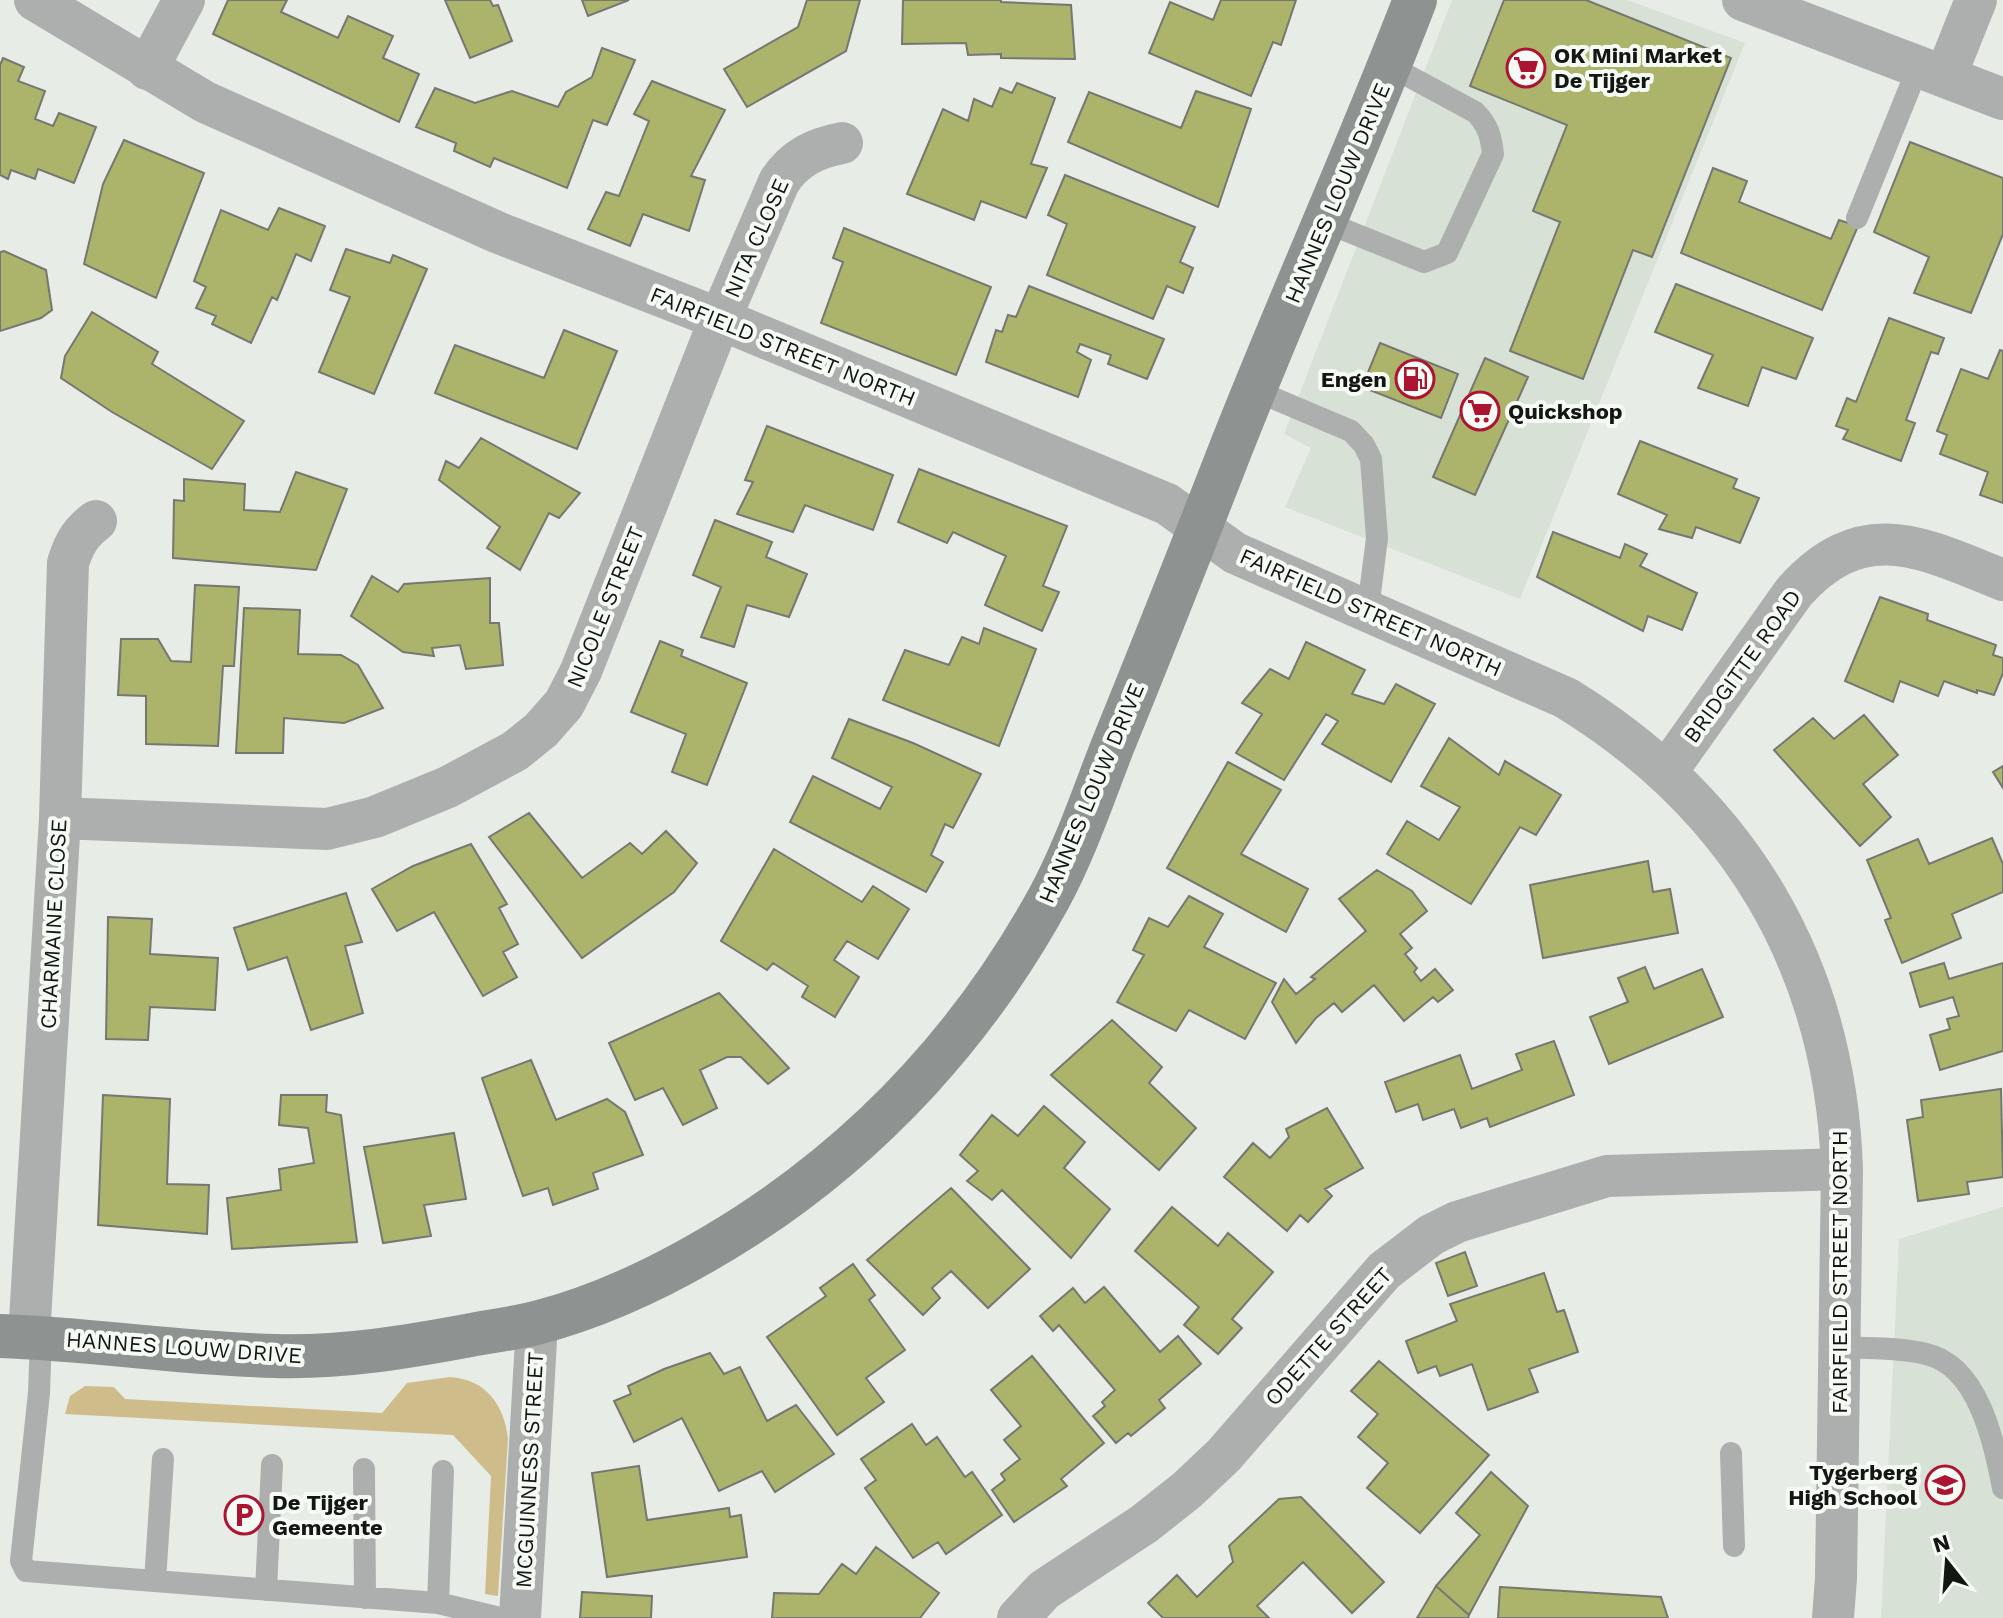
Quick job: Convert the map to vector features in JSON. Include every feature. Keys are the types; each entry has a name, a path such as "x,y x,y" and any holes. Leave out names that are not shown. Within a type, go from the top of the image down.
{"street":[{"name":"FAIRFIELD STREET NORTH","path":"35,0 205,102 499,233 720,319 1167,504 1235,553 1566,698 1610,725 1667,771 1698,803 1748,868 1788,935 1823,1028 1839,1113 1842,1169 1833,1618"},
{"path":"147,69 184,0"},
{"name":"HANNES LOUW DRIVE","path":"23,1337 194,1352 310,1356 395,1348 537,1323 633,1288 726,1238 787,1199 849,1150 898,1103 959,1034 1008,967 1051,893 1415,0"},
{"path":"1743,0 2003,99"},
{"path":"1932,70 1976,0"},
{"name":"NITA CLOSE","path":"720,319 787,169 823,146 842,143"},
{"name":"NICOLE STREET","path":"60,818 327,829 375,817 409,804 515,751 541,730 564,704 581,671 720,319"},
{"name":"CHARMAINE CLOSE","path":"23,1337 60,818 68,563 83,531 96,521"},
{"name":"BRIDGITTE ROAD","path":"1667,771 1794,592 1810,574 1829,560 1850,550 1892,543 1934,552 2003,580"},
{"name":"ODETTE STREET","path":"1018,1618 1044,1590 1144,1524 1187,1490 1224,1455 1384,1271 1431,1235 1457,1222 1513,1203 1607,1176 1842,1169"},
{"name":"MCGUINNESS STREET","path":"520,1618 537,1323"}],"lane":[{"path":"1325,222 1424,262 1441,257 1447,253 1493,154 1485,122 1475,112 1390,66"},
{"path":"1857,218 1932,70"},
{"path":"1254,390 1351,431 1364,445 1371,459 1377,538 1368,609"},
{"path":"23,1337 39,1393 22,1566 30,1573 438,1603 500,1618"},
{"path":"1839,1347 1926,1354 1943,1360 1956,1370 1976,1398 1994,1443 2003,1488"},
{"path":"1731,1453 1734,1546"},
{"path":"155,1581 163,1459"},
{"path":"266,1590 272,1465"},
{"path":"364,1469 365,1598"},
{"path":"438,1603 443,1471"}],"shaded area":[{"path":"1452,0 1627,0 1745,43 1520,599 1285,507 1311,448 1284,434"},
{"name":"Tygerberg High School","path":"2003,1207 2003,1618 1881,1618 1899,1239"},
{"path":"450,1377 474,1383 491,1396 506,1427 508,1439 498,1596 485,1594 491,1476 453,1435 65,1414 70,1396 85,1386 114,1387 125,1399 382,1413 407,1383"}],"building":[{"path":"228,0 287,0 281,12 338,38 348,16 393,36 383,58 419,74 399,122 213,34"},
{"path":"445,0 490,0 493,6 498,5 512,41 470,58"},
{"path":"582,0 629,0 588,16"},
{"path":"807,0 860,0 846,51 747,107 724,69 798,27"},
{"path":"903,0 1001,0 1071,5 1075,59 968,55 966,43 902,44"},
{"path":"1221,0 1296,0 1281,45 1273,42 1251,96 1149,53 1170,2 1213,20"},
{"path":"1504,0 1586,0 1731,58 1652,257 1633,250 1583,379 1510,351 1560,222 1533,211 1567,125 1470,86"},
{"path":"602,48 635,60 607,125 593,120 567,188 494,158 490,167 454,151 456,143 416,127 435,88 475,103 512,91 558,107 566,92 592,77"},
{"path":"3,58 24,67 18,81 45,91 35,119 53,126 59,113 96,127 74,183 38,169 35,179 11,170 8,179 0,175 0,65"},
{"path":"652,81 725,110 691,176 705,180 689,231 643,214 630,246 588,229 606,192 619,196 649,121 634,114"},
{"path":"1017,83 1055,98 1031,164 1047,168 1026,218 981,201 974,220 907,194 943,109 968,121 974,99 992,107 1000,88 1012,93"},
{"path":"1196,91 1251,109 1218,207 1068,142 1089,92 1181,128"},
{"path":"124,140 204,173 156,298 84,264 103,184"},
{"path":"1910,142 2003,178 2003,234 1971,313 1914,293 1929,257 1874,232"},
{"path":"1713,168 1747,181 1739,202 1831,239 1839,220 1858,226 1822,310 1681,253"},
{"path":"1065,175 1195,227 1180,262 1193,268 1183,293 1167,286 1153,319 1047,275 1067,224 1048,215"},
{"path":"279,208 325,226 311,261 296,254 277,300 272,297 251,343 212,324 216,316 196,308 206,287 194,281 221,210 268,230"},
{"path":"844,228 991,287 956,375 821,323 843,262 833,258"},
{"path":"346,249 390,263 393,255 427,269 374,394 319,372 350,297 330,290"},
{"path":"0,252 46,270 52,310 41,318 0,331"},
{"path":"1676,284 1813,338 1796,379 1762,367 1748,406 1698,388 1713,355 1655,332"},
{"path":"1029,286 1164,339 1147,379 1108,364 1111,355 1080,344 1077,352 1091,360 1078,397 986,362 996,330 1002,332 1008,315 1016,317"},
{"path":"92,312 158,352 152,364 244,421 212,469 112,412 61,378 65,356"},
{"path":"1889,318 1944,338 1938,354 1931,352 1906,420 1915,423 1901,461 1843,439 1848,430 1836,426 1847,398 1856,402"},
{"path":"564,330 617,351 577,449 435,393 455,345 544,378"},
{"path":"1380,343 1458,374 1441,418 1362,387"},
{"path":"2000,350 2003,351 2003,503 1980,495 1988,472 1940,454 1947,435 1937,431 1961,369 1988,379"},
{"path":"1485,358 1528,377 1475,495 1433,477"},
{"path":"767,426 893,475 873,530 805,505 793,532 737,514 753,482 745,480"},
{"path":"481,438 580,493 559,518 549,513 520,570 487,548 500,527 439,480 446,461 459,468"},
{"path":"1640,441 1737,479 1733,488 1759,498 1740,543 1696,527 1692,538 1659,529 1667,515 1618,494"},
{"path":"919,469 1067,526 1043,586 1059,592 1042,631 985,605 1006,556 953,532 947,543 898,522"},
{"path":"296,472 347,489 316,570 173,558 174,500 184,501 184,479 245,484 244,510 280,512"},
{"path":"715,520 772,542 766,557 807,574 789,617 747,605 734,647 701,637 721,587 693,575"},
{"path":"1553,532 1620,558 1625,544 1647,554 1640,566 1697,593 1682,630 1648,616 1643,631 1537,577"},
{"path":"372,576 398,592 404,584 490,578 490,623 499,623 503,665 466,669 460,645 432,648 434,656 403,652 351,616"},
{"path":"195,585 239,587 234,666 223,666 218,746 146,744 146,696 118,695 121,639 158,639 171,661 191,662"},
{"path":"1880,597 1928,614 1927,620 1996,645 1993,655 2003,658 2003,673 1994,695 1977,690 1977,693 1944,681 1938,696 1900,681 1893,702 1845,681"},
{"path":"244,608 300,610 298,654 341,655 358,665 383,708 344,723 284,718 283,753 236,753"},
{"path":"984,628 1036,649 999,746 883,700 905,650 949,665 962,637 979,644"},
{"path":"660,641 683,650 681,656 747,683 707,785 672,772 686,734 631,712"},
{"path":"1306,642 1365,670 1352,694 1384,704 1396,684 1435,704 1391,782 1322,744 1338,721 1326,714 1284,780 1236,753 1262,714 1242,703 1270,669 1289,679"},
{"path":"1864,715 1898,755 1863,784 1891,817 1860,846 1774,750 1813,718 1834,739"},
{"path":"849,719 913,743 981,774 953,828 945,824 931,855 943,862 926,892 790,822 813,776 880,809 892,787 832,758"},
{"path":"1449,738 1499,775 1505,761 1561,795 1536,835 1520,827 1471,904 1387,854 1407,821 1439,840 1460,807 1421,786"},
{"path":"1228,762 1281,790 1241,854 1308,889 1286,932 1167,868"},
{"path":"2003,766 2003,788 1993,772"},
{"path":"529,813 582,878 630,843 642,854 666,831 697,863 674,892 582,958 489,837"},
{"path":"1992,838 2003,864 2003,892 1952,914 1961,938 1902,963 1885,920 1891,918 1867,860 1918,839 1929,864"},
{"path":"471,844 507,904 499,908 518,944 503,952 517,977 483,996 434,912 397,931 372,889 413,866"},
{"path":"774,849 862,902 873,886 909,909 878,959 847,941 834,960 859,977 835,1017 802,997 808,986 773,963 767,970 721,941"},
{"path":"1648,861 1653,892 1670,889 1678,933 1543,958 1530,885"},
{"path":"1377,870 1412,891 1427,911 1400,934 1412,948 1405,954 1417,968 1414,972 1421,981 1435,969 1453,990 1438,1002 1433,997 1404,1021 1374,985 1342,1012 1334,1003 1316,1018 1296,1043 1272,1002 1284,979 1296,994 1315,979 1311,977 1366,931 1339,899"},
{"path":"346,893 362,942 345,946 363,1013 311,1030 287,957 248,970 234,928"},
{"path":"1189,896 1223,914 1204,947 1276,983 1245,1039 1189,1010 1176,1031 1117,1002 1144,955 1133,950 1149,918 1168,927"},
{"path":"108,917 152,919 150,954 218,958 215,1010 150,1007 148,1040 106,1039"},
{"path":"1944,963 1949,979 2003,963 2003,1051 1940,1070 1930,1035 1950,1029 1947,1019 1959,1016 1953,997 1920,1007 1910,973"},
{"path":"1645,967 1654,989 1702,969 1723,1017 1609,1064 1590,1017 1628,1002 1618,978"},
{"path":"719,993 789,1068 768,1084 741,1057 727,1057 700,1070 717,1108 683,1125 663,1088 635,1100 609,1043"},
{"path":"1112,1020 1162,1067 1149,1083 1196,1128 1159,1170 1051,1075"},
{"path":"1554,1041 1574,1095 1490,1127 1487,1118 1461,1128 1454,1109 1423,1120 1418,1104 1396,1112 1385,1082 1460,1055 1472,1089 1522,1070 1516,1054"},
{"path":"531,1060 556,1120 607,1099 625,1112 643,1155 593,1173 598,1189 553,1205 548,1188 523,1196 482,1078"},
{"path":"2001,1089 2003,1177 1967,1182 1969,1194 1918,1201 1907,1120 1923,1117 1921,1100"},
{"path":"103,1095 170,1099 167,1184 209,1185 207,1234 98,1225"},
{"path":"281,1095 327,1095 326,1112 341,1115 357,1242 232,1249 227,1198 281,1190 279,1169 314,1163 308,1128 279,1125"},
{"path":"1044,1106 1085,1142 1064,1168 1110,1209 1071,1258 1002,1190 992,1200 967,1181 978,1171 960,1155 992,1115 1018,1136"},
{"path":"1327,1108 1363,1168 1325,1189 1332,1196 1308,1222 1300,1215 1287,1231 1224,1177 1253,1143 1270,1158 1289,1137 1286,1129"},
{"path":"454,1133 466,1199 424,1205 431,1236 383,1243 364,1147"},
{"path":"951,1188 1030,1269 988,1308 951,1271 932,1288 940,1298 923,1315 867,1260"},
{"path":"1172,1207 1218,1246 1228,1233 1273,1272 1232,1319 1242,1328 1218,1354 1184,1325 1199,1307 1135,1251"},
{"path":"1465,1252 1477,1286 1448,1296 1436,1263"},
{"path":"853,1264 875,1295 869,1300 905,1350 866,1378 884,1402 837,1435 767,1337 826,1296 820,1288"},
{"path":"1544,1273 1557,1312 1564,1310 1578,1352 1529,1369 1538,1392 1488,1410 1472,1364 1440,1376 1436,1366 1418,1373 1406,1341 1457,1321 1450,1304"},
{"path":"1104,1287 1160,1352 1178,1336 1201,1364 1159,1400 1165,1408 1131,1436 1128,1433 1116,1443 1093,1416 1105,1406 1102,1402 1115,1390 1059,1325 1053,1331 1040,1316 1073,1288 1085,1303"},
{"path":"710,1353 724,1374 740,1367 767,1421 796,1405 834,1454 775,1492 762,1471 719,1491 682,1418 634,1442 614,1401 631,1394 628,1386"},
{"path":"1032,1356 1104,1443 1061,1479 1067,1486 1014,1522 992,1490 1005,1480 1001,1474 1020,1459 1004,1440 1021,1426 991,1390"},
{"path":"1379,1361 1489,1455 1420,1533 1367,1488 1388,1463 1358,1437 1378,1414 1351,1391"},
{"path":"912,1424 926,1445 937,1437 965,1477 972,1472 1002,1515 946,1554 938,1542 913,1558 865,1488 876,1480 861,1459"},
{"path":"639,1466 647,1520 729,1508 730,1517 741,1515 747,1557 607,1577 592,1473"},
{"path":"1491,1472 1528,1506 1469,1615 1436,1586 1480,1535 1456,1513"},
{"path":"1301,1497 1384,1582 1352,1613 1303,1562 1257,1606 1269,1618 1163,1618 1148,1603 1177,1575 1197,1597 1233,1562 1229,1546 1279,1499"},
{"path":"876,1547 939,1593 920,1618 772,1618 774,1593 819,1594 842,1564 856,1574"},
{"path":"1436,1586 1469,1615 1468,1618 1417,1618"},
{"path":"1500,1587 1661,1597 1668,1618 1498,1618"},
{"path":"582,1592 652,1596 651,1618 580,1618"}],"place":[{"name":"OK Mini Market De Tijger","path":"1526,68"},
{"name":"Engen","path":"1415,379"},
{"name":"Quickshop","path":"1480,411"},
{"name":"Tygerberg High School","path":"1945,1485"},
{"name":"De Tijger Gemeente","path":"244,1515"}]}
